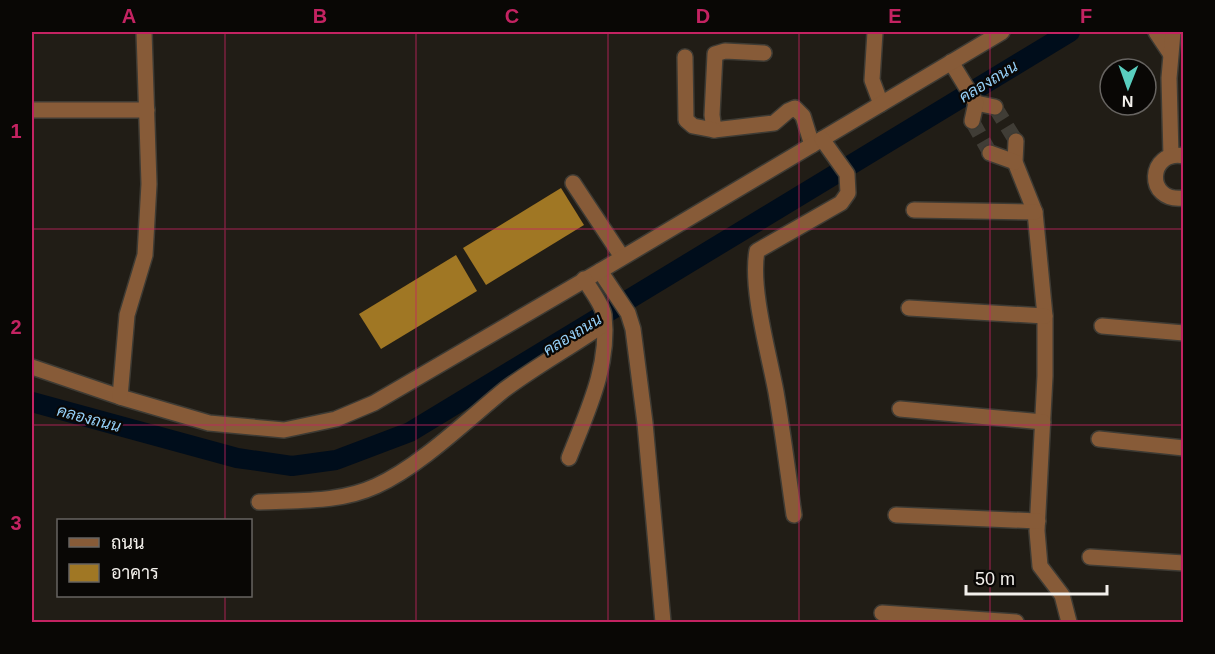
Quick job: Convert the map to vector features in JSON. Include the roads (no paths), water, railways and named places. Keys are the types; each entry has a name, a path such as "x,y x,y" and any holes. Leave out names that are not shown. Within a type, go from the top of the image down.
{"street":[{"path":"120,397 127,315 145,255 149,184 144,32"},
{"path":"875,32 872,80 881,104"},
{"path":"32,366 120,397 209,423 284,430 336,419 374,403 602,276 622,257 821,144 881,104 953,67 1002,32"},
{"path":"1156,32 1170,53"},
{"path":"1173,32 1170,53 1169,108 1178,156 1162,160 1155,178 1157,187 1163,195 1173,199 1184,198"},
{"path":"714,130 712,115 715,54 726,51 764,53"},
{"path":"685,57 686,120 693,126 714,130 774,123 795,108 803,116 821,144 847,174 848,193 841,203 757,251 755,262 756,286 794,515"},
{"path":"953,67 974,100 972,121"},
{"path":"974,100 995,107"},
{"path":"32,110 147,110"},
{"path":"1016,141 1015,162 1035,212 1045,316 1038,521 1040,566 1062,595 1069,622"},
{"path":"990,153 1015,162"},
{"path":"573,183 622,257"},
{"path":"914,210 1035,212"},
{"path":"602,276 628,313 633,329 645,423 663,622"},
{"path":"569,458 600,379 605,344 604,319 587,284"},
{"path":"909,308 1045,316"},
{"path":"259,502 335,499 376,486 420,459 507,389 604,319"},
{"path":"1102,326 1184,333"},
{"path":"900,409 1043,422"},
{"path":"1099,439 1184,448"},
{"path":"896,515 1038,521"},
{"path":"1090,557 1184,563"},
{"path":"882,612 1016,622"}],"waterway":[{"name":"คลองถนน","path":"32,402 237,458 292,466 336,460 410,432 1070,32"}],"tunnel":[{"path":"995,107 1016,141"},
{"path":"972,121 990,153"}]}
